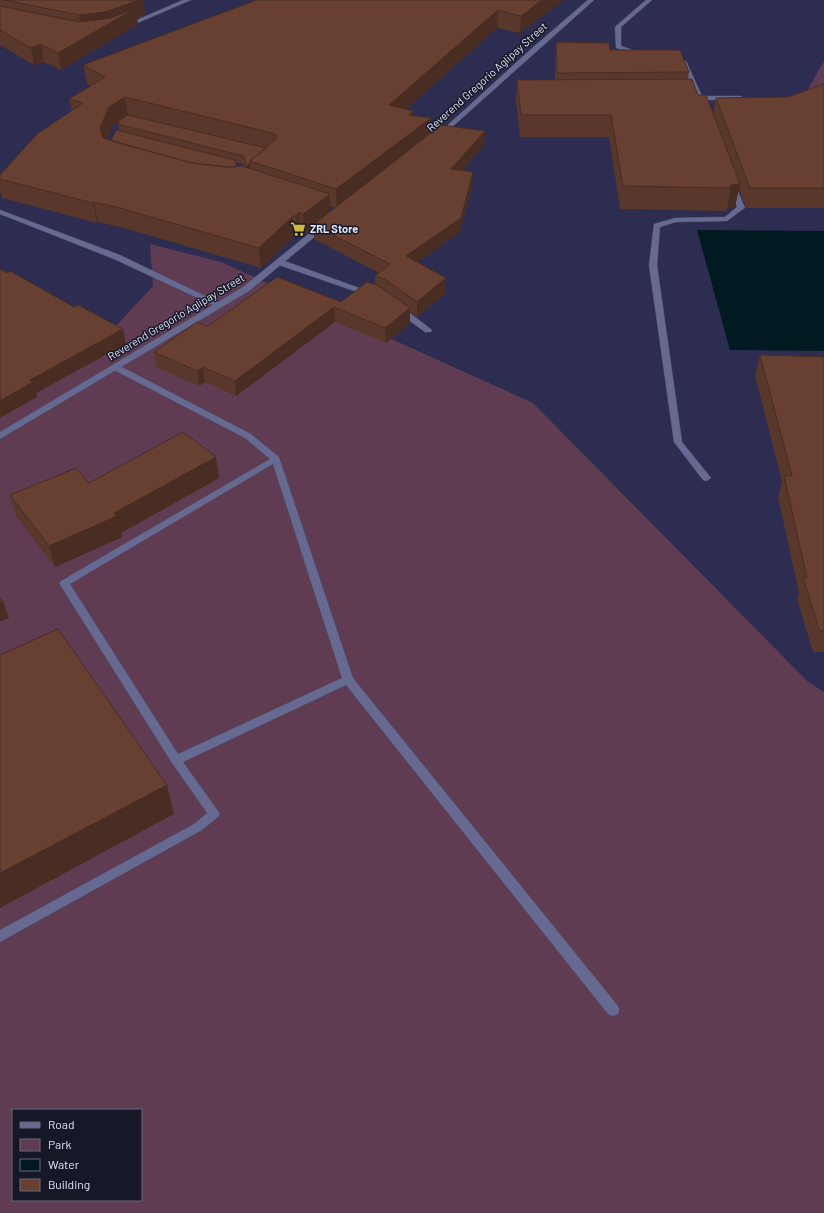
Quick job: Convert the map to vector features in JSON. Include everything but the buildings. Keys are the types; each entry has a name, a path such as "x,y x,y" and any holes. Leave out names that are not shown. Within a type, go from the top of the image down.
{"street":[{"path":"119,29 188,0"},
{"name":"Reverend Gregorio Aglipay Street","path":"437,137 532,50 591,0"},
{"path":"648,54 634,52 618,47 618,27 650,0"},
{"path":"675,56 683,62 701,98 706,112"},
{"path":"685,98 747,98"},
{"path":"706,478 678,442 653,265 657,226 675,220 727,219 741,208 730,179"},
{"path":"0,212 117,257 220,305"},
{"name":"Reverend Gregorio Aglipay Street","path":"0,436 246,289 314,233 334,219"},
{"path":"279,262 373,295"},
{"path":"391,304 428,330"},
{"path":"115,367 248,436 276,459 348,680 613,1010"},
{"path":"0,936 198,827 214,814 176,760 64,583 276,459"},
{"path":"176,760 348,680"}],"green space":[{"path":"824,61 824,94 808,89"},
{"path":"150,244 221,262 533,403 807,681 824,692 824,1213 0,1213 0,414 115,327 153,286"}],"water":[{"path":"697,230 824,231 824,351 730,350"}],"place":[{"name":"ZRL Store","path":"298,229"}]}
